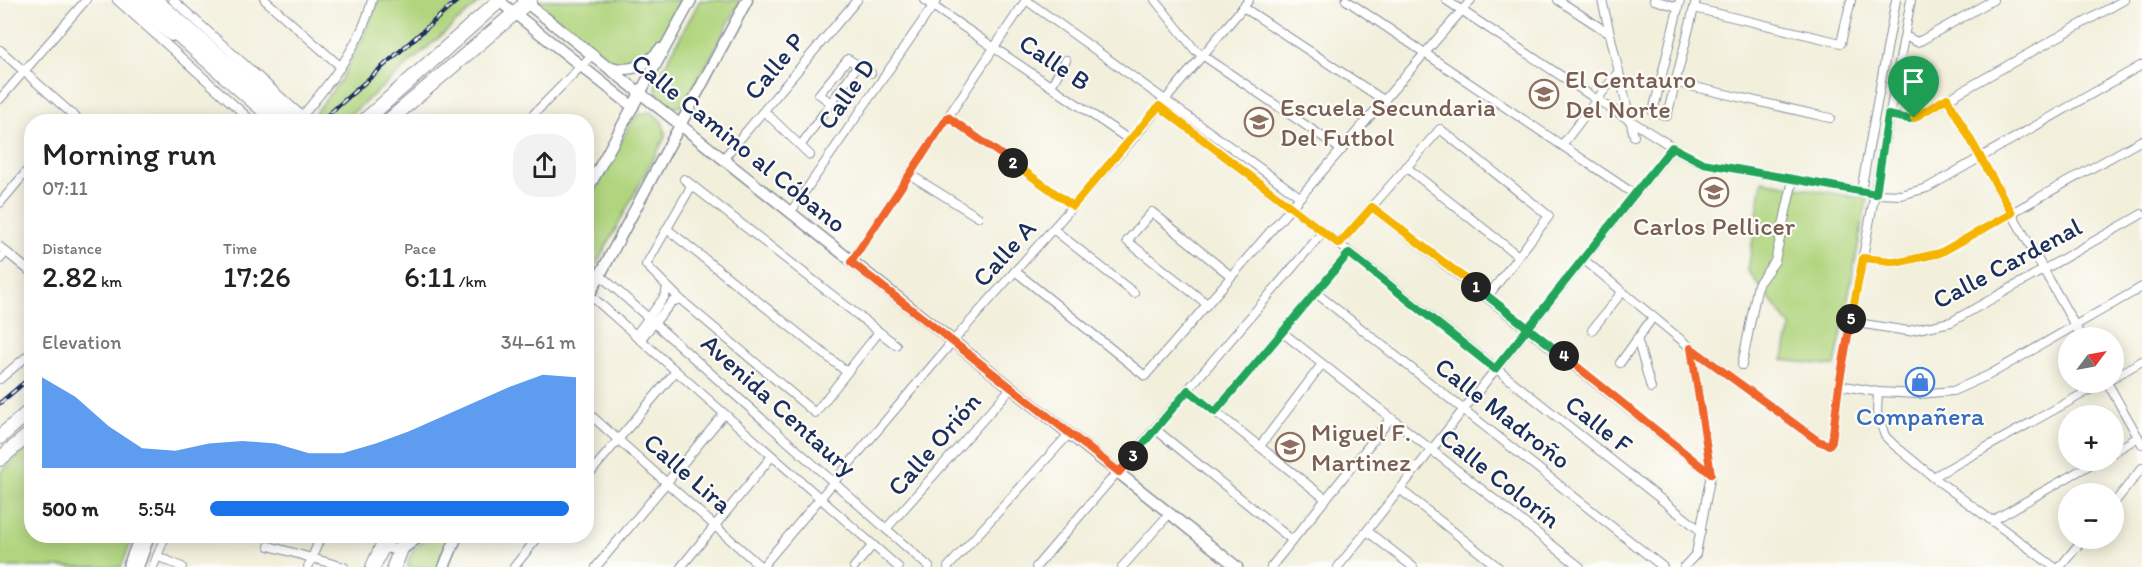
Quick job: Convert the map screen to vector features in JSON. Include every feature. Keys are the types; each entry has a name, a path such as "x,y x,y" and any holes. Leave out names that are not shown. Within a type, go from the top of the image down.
{"main road":[{"path":"139,0 268,114"},
{"path":"155,0 235,69 292,114"},
{"path":"372,114 499,0"},
{"path":"396,114 515,13 526,1"},
{"path":"0,437 24,416"},
{"path":"0,459 24,439"},
{"path":"373,567 383,543"},
{"path":"394,567 403,543"}],"street":[{"path":"0,99 86,0"},
{"path":"117,0 244,114"},
{"path":"127,0 169,35 197,51"},
{"path":"164,0 230,58 235,69"},
{"path":"173,0 293,114"},
{"path":"265,0 340,66"},
{"path":"299,114 334,79 371,4 361,0"},
{"name":"Calle Camino al Cóbano","path":"499,0 633,107"},
{"path":"594,178 691,0"},
{"path":"594,286 747,0"},
{"name":"Calle P","path":"723,159 857,0"},
{"name":"Calle B","path":"924,0 935,3 1131,141"},
{"path":"851,262 1026,0 1165,98 1300,198"},
{"path":"1155,0 1199,53 1342,150"},
{"path":"1346,0 1634,194"},
{"path":"1446,0 1596,99 1672,147 1703,163 1876,194 1901,195 1927,188 2142,64"},
{"path":"1015,271 1145,376 1472,0"},
{"path":"1558,0 1610,34"},
{"path":"1602,0 1634,136"},
{"path":"1653,0 1679,4 1653,112 1667,116 1695,4 1841,43 1851,0"},
{"path":"1861,191 1896,0"},
{"path":"1582,259 1691,348 1818,441 1829,445 1832,441 1839,385 1911,0"},
{"path":"1905,36 1917,42 1922,40 1993,0"},
{"path":"1888,115 1909,119 2124,0"},
{"name":"Calle Camino al Cóbano","path":"526,1 1237,567"},
{"name":"Calle D","path":"790,213 935,3"},
{"path":"1246,4 1385,101"},
{"name":"Calle A","path":"762,567 953,341 1131,141 1199,53 1246,4"},
{"path":"604,64 621,70 638,67 654,56 672,36"},
{"path":"0,50 25,70 66,114"},
{"path":"534,114 592,55"},
{"path":"831,103 819,94 848,59 871,73"},
{"path":"1051,86 1066,60"},
{"path":"801,145 858,65"},
{"path":"1562,144 1619,70"},
{"path":"1677,83 1830,118"},
{"path":"1947,98 2075,325"},
{"name":"Calle F","path":"1159,106 1339,244 1701,531"},
{"path":"764,111 810,155"},
{"path":"948,117 1073,206"},
{"path":"1339,244 1440,129 1549,216 1488,297"},
{"path":"1863,258 1900,262 1940,253 2142,140"},
{"path":"1338,567 1672,147"},
{"path":"1406,167 1518,256"},
{"path":"0,203 24,174"},
{"path":"909,174 978,217"},
{"path":"684,180 896,345"},
{"path":"1742,365 1758,284 1774,261 1793,180"},
{"path":"692,185 646,265 680,299 815,413 879,332"},
{"path":"1372,207 1711,474"},
{"path":"1207,304 1127,241 1152,212 1231,276"},
{"name":"Calle Cardenal","path":"1851,322 1908,331 1951,322 2142,214"},
{"path":"667,229 848,372"},
{"path":"1053,229 1134,292"},
{"path":"1036,567 1323,232"},
{"path":"0,259 3,249 24,266"},
{"path":"1215,412 1349,253"},
{"name":"Avenida Centaury","path":"600,275 929,567"},
{"path":"638,338 651,321 665,296 667,287"},
{"path":"1839,385 1878,392 1918,394 1953,391 1989,375 2142,287"},
{"path":"1592,330 1622,292"},
{"name":"Calle Madroño","path":"1316,293 1664,567"},
{"path":"651,321 680,299"},
{"name":"Avenida Centaury","path":"594,303 676,371 898,567"},
{"path":"1620,363 1653,317"},
{"name":"Calle Colorín","path":"1282,332 1580,567"},
{"path":"1637,338 1651,388"},
{"path":"1684,567 1696,554 1711,474 1691,348"},
{"path":"0,379 24,359"},
{"path":"2124,371 2142,361"},
{"path":"1260,446 1322,364"},
{"path":"594,468 676,371"},
{"name":"Calle Orión","path":"886,529 1012,387"},
{"path":"1188,390 1326,499"},
{"path":"1878,392 1877,412 1885,436 1933,477 2054,567"},
{"path":"1933,477 2086,393"},
{"path":"2112,393 2140,441 2124,448"},
{"path":"596,567 724,414"},
{"name":"Calle Lira","path":"594,418 762,567"},
{"path":"1271,567 1391,418"},
{"path":"1155,429 1292,540"},
{"path":"948,567 1070,433"},
{"path":"681,567 772,456"},
{"path":"2124,490 2142,468"},
{"path":"1992,521 2079,471"},
{"path":"1401,489 1498,567"},
{"path":"1122,567 1170,513"},
{"path":"1367,531 1413,567"},
{"path":"128,567 137,543"},
{"path":"138,567 147,543"},
{"path":"153,567 163,543"},
{"path":"310,563 318,543"},
{"path":"387,543 400,551 411,543"},
{"path":"444,567 454,543"},
{"path":"514,567 533,543"},
{"path":"854,567 873,545"},
{"path":"269,546 310,563 344,567"},
{"path":"2060,567 2075,549"},
{"path":"158,556 182,567"}],"green space":[{"path":"378,0 482,0 351,114 315,114 340,81 362,39"},
{"path":"541,0 681,0 659,42 648,56 635,62 613,63 537,3"},
{"path":"700,0 741,0 686,103 678,107 667,108 656,93 656,82"},
{"path":"650,112 657,117 662,122 665,137 594,269 594,192 632,121 640,114"},
{"path":"1762,181 1867,199 1835,366 1783,360 1791,327 1748,271"},
{"path":"24,451 24,543 131,543 121,567 0,567 0,473"},
{"path":"421,543 449,543 437,567 408,567 412,552"}],"railway":[{"path":"329,114 458,0"},
{"path":"0,403 24,383"}],"place":[{"name":"El Centauro Del Norte","path":"1544,94"},
{"name":"Escuela Secundaria Del Futbol","path":"1259,122"},
{"name":"Carlos Pellicer","path":"1714,192"},
{"name":"Compañera","path":"1920,382"},
{"name":"Miguel F. Martinez","path":"1290,447"}],"route":[{"path":"1914,118 1888,115 1876,194 1703,163 1672,147 1528,328 1372,207 1339,244 1159,106 1073,206 948,117 851,262 1119,472 1188,390 1215,412 1349,253 1495,369 1528,328 1711,474 1691,348 1818,441 1829,445 1832,441 1839,385 1863,258 1900,262 1940,253 2012,213 1947,98 1914,118"}]}
